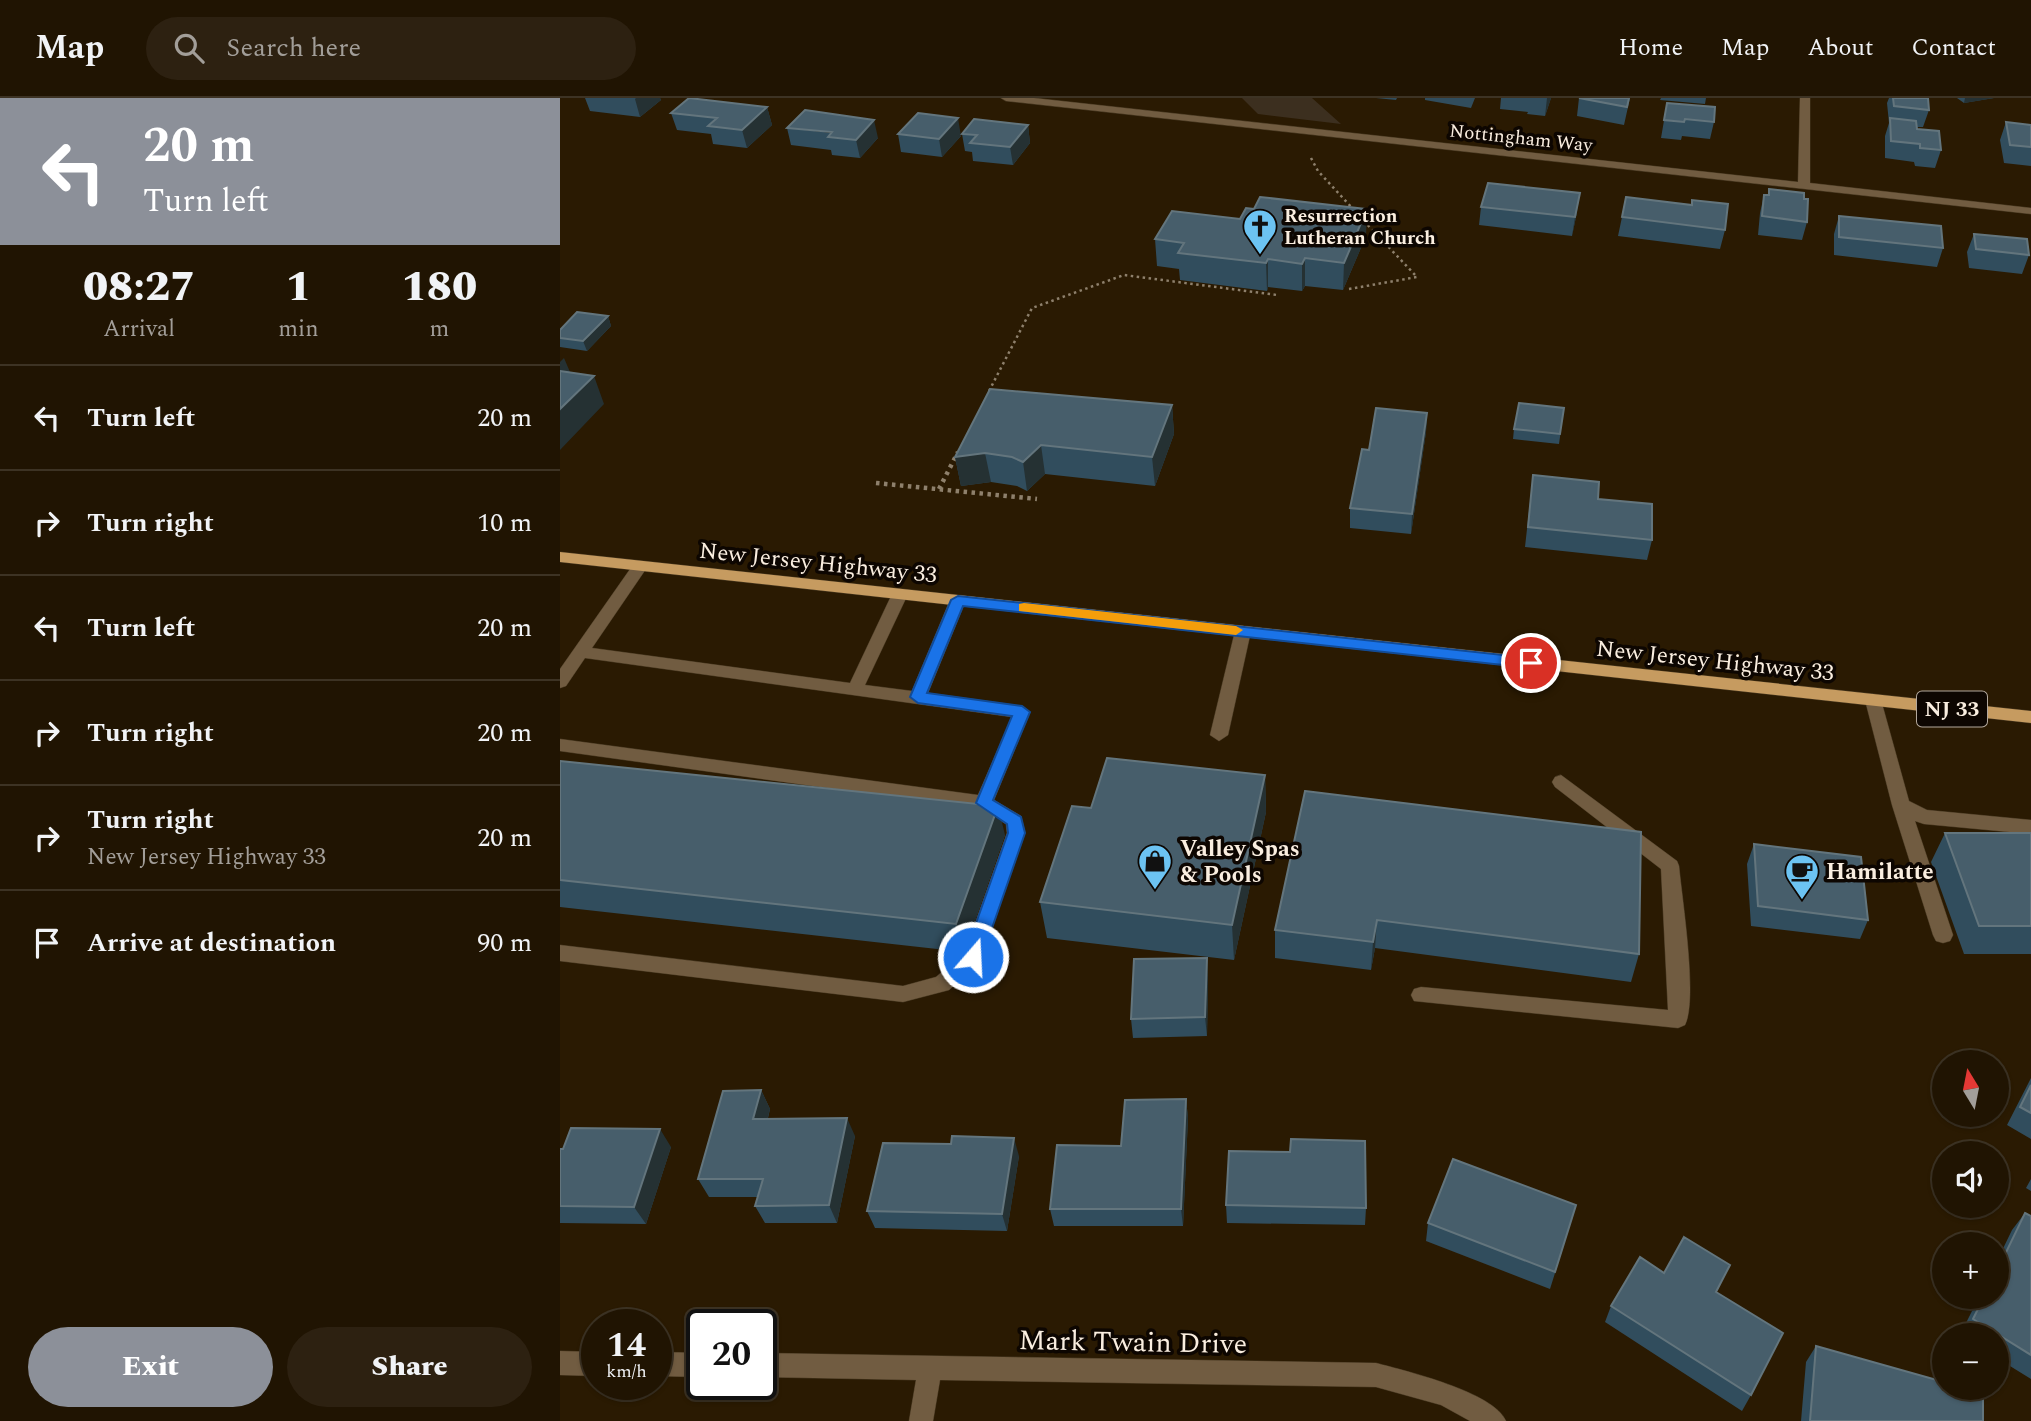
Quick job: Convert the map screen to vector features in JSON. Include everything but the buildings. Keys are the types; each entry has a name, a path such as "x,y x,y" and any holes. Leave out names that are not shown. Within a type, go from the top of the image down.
{"main road":[{"name":"New Jersey Highway 33","path":"560,557 2031,717"}],"street":[{"name":"Nottingham Way","path":"1006,98 2031,211"},
{"path":"1804,186 1805,98"},
{"path":"560,682 640,566"},
{"path":"855,689 900,594"},
{"path":"918,697 958,600"},
{"path":"1219,735 1243,631"},
{"path":"583,652 1022,712 984,803"},
{"path":"1873,700 1901,805 1943,935"},
{"path":"560,745 984,803 1015,821 1016,833 973,957 942,984 902,994 560,953"},
{"path":"1421,995 1678,1019 1679,984 1670,866 1561,782"},
{"path":"1901,805 1924,817 2031,827"},
{"path":"560,1363 581,1364"},
{"name":"Mark Twain Drive","path":"777,1366 1376,1375 1445,1394 1494,1421"},
{"path":"921,1421 930,1367"}],"path":[{"path":"1309,153 1318,171 1417,277 1349,289"},
{"path":"989,393 1032,308 1124,275 1277,295"},
{"path":"939,489 964,441"},
{"path":"876,483 1037,499"}],"shaded area":[{"path":"1242,98 1312,98 1341,124 1258,114"}],"slow traffic":[{"path":"1024,608 1236,630"}],"place":[{"name":"Resurrection Lutheran Church","path":"1260,256"},
{"name":"Valley Spas & Pools","path":"1155,891"},
{"name":"Hamilatte","path":"1802,901"}],"route":[{"path":"973,957 1016,833 1015,821 984,803 1022,712 918,697 958,600 1531,663"}]}
